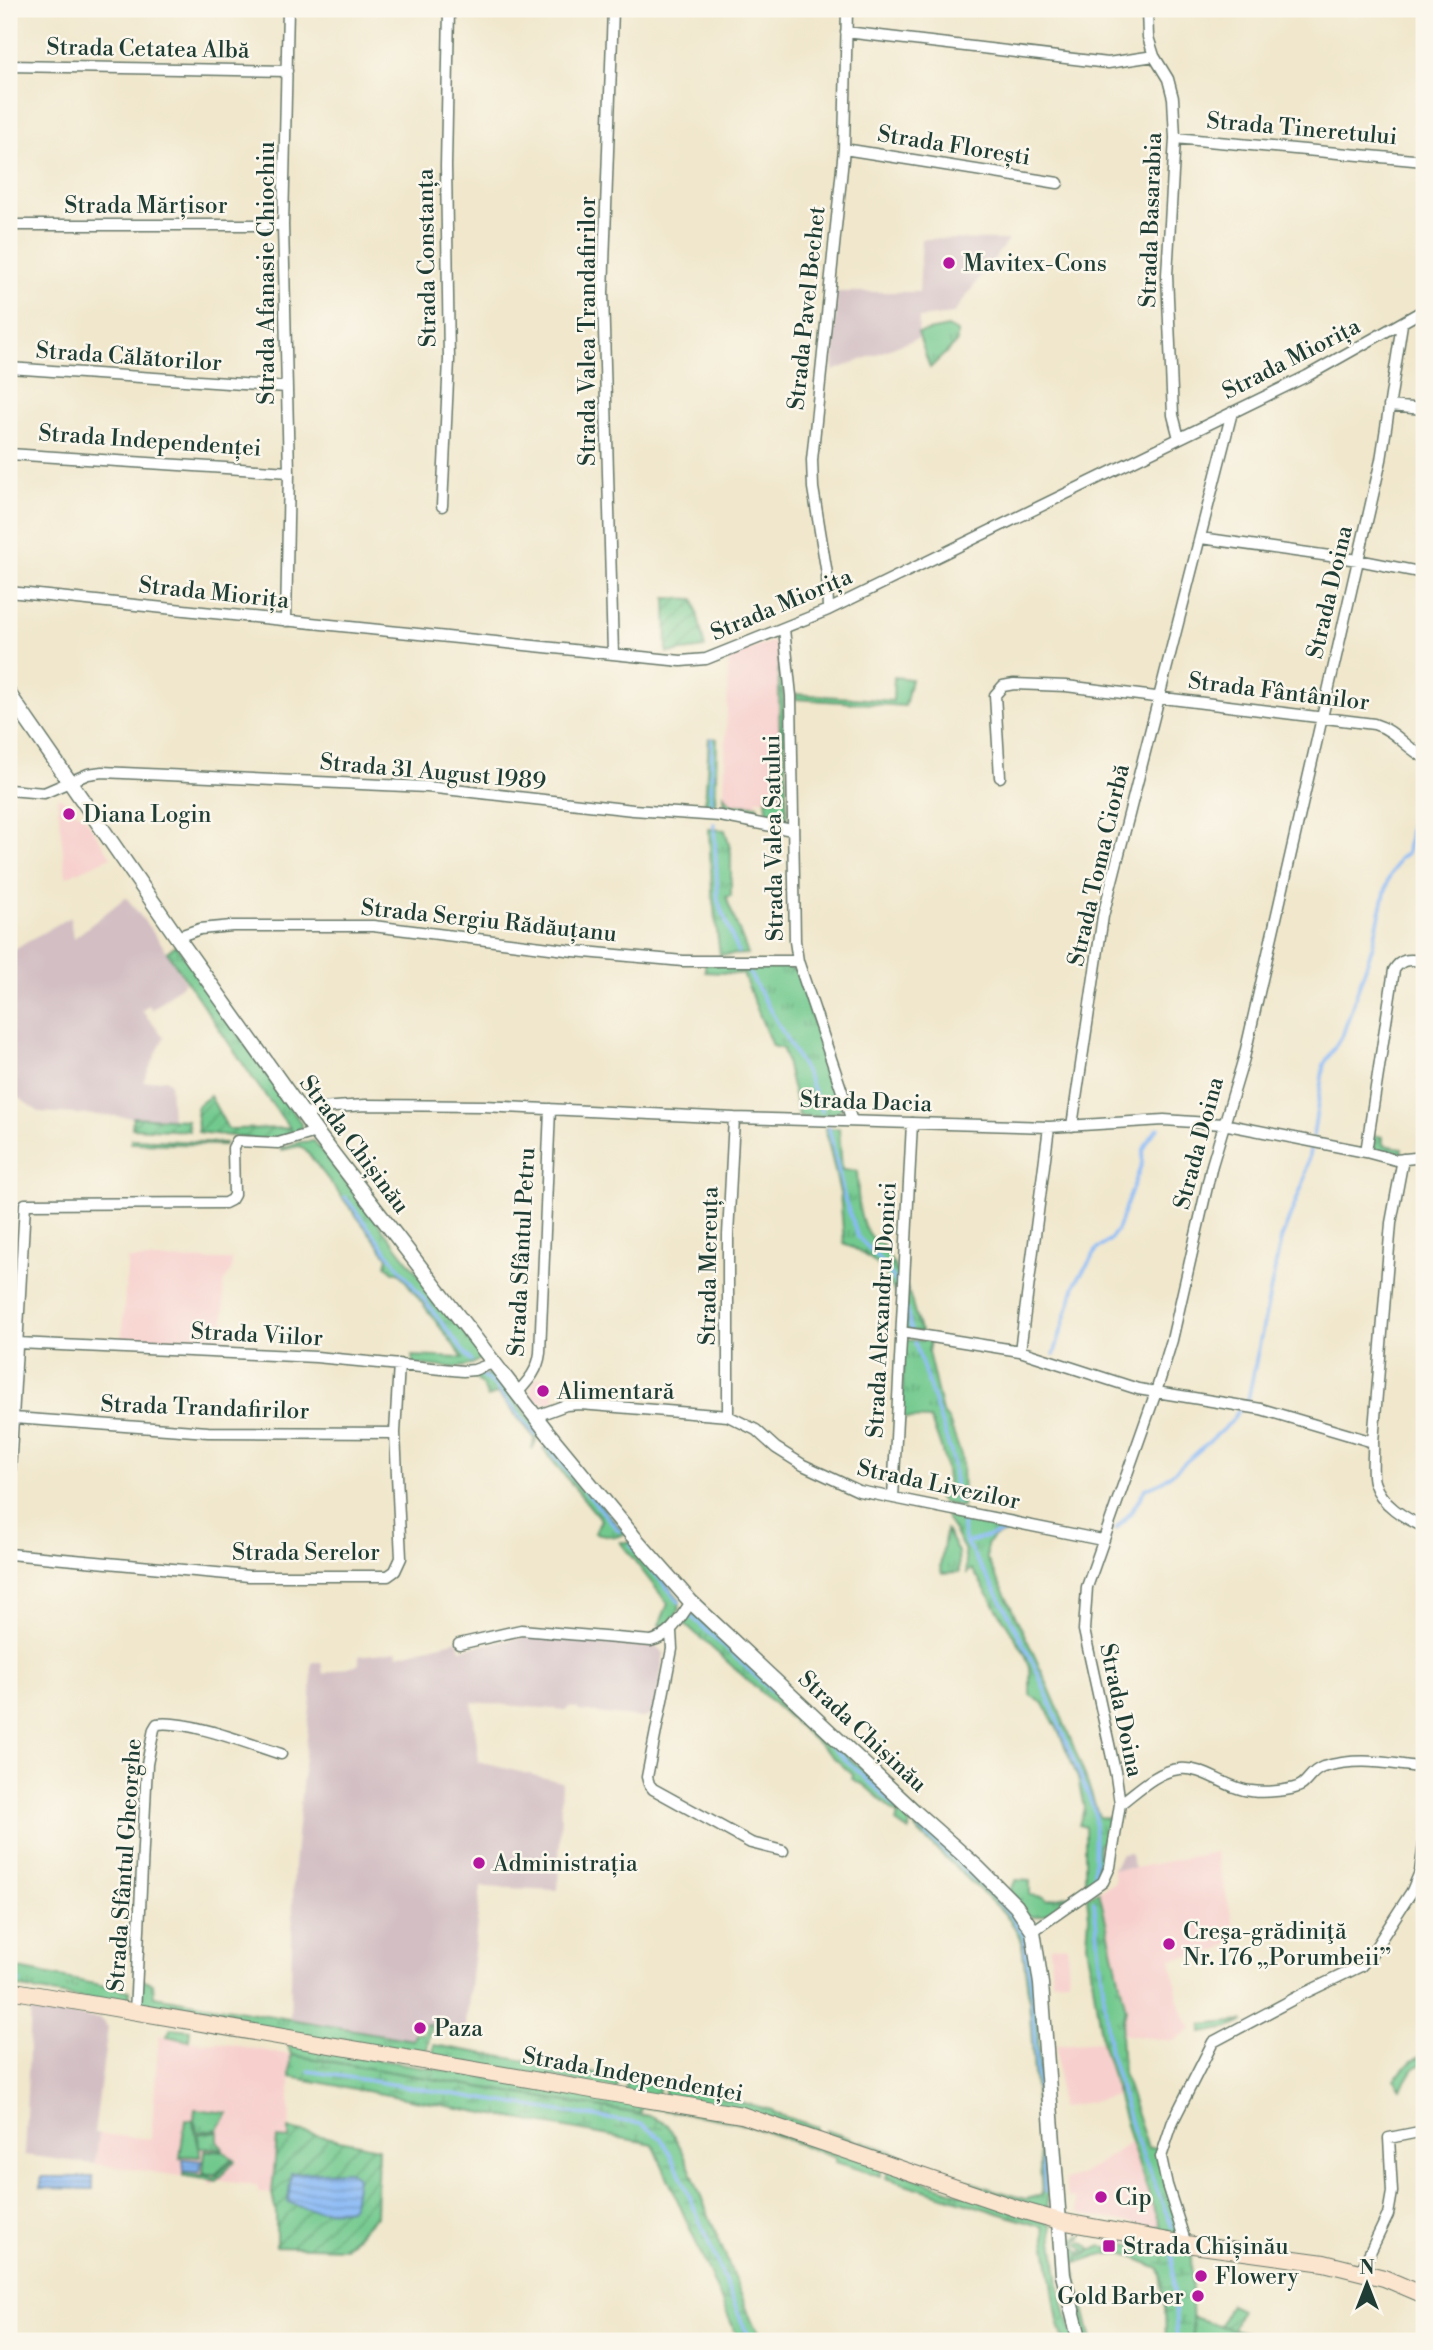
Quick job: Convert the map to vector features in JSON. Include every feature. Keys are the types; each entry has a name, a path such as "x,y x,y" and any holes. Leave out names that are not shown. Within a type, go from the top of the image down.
{"main road":[{"name":"Strada Independenței","path":"9,1990 718,2109 1059,2221 1186,2244 1324,2263 1361,2271 1424,2295"}],"street":[{"name":"Strada Afanasie Chiochiu","path":"286,621 289,472 283,225 288,9"},
{"name":"Strada Constanța","path":"442,506 449,360 446,166 449,9"},
{"name":"Strada Valea Trandafirilor","path":"613,9 603,293 613,653"},
{"name":"Strada Pavel Bechet","path":"828,610 827,574 813,488 812,460 844,149 847,9"},
{"name":"Strada Basarabia","path":"1147,9 1148,37 1154,56 1168,79 1173,98 1175,138 1167,275 1173,415 1179,438"},
{"path":"846,32 1108,63 1154,56"},
{"name":"Strada Cetatea Albă","path":"9,66 287,71"},
{"name":"Strada Tineretului","path":"1175,138 1424,161"},
{"name":"Strada Florești","path":"844,149 1058,183"},
{"name":"Strada Mărțisor","path":"9,225 283,225"},
{"name":"Strada Miorița","path":"9,592 681,661 706,659 828,610 1307,376 1424,310"},
{"name":"Strada Doina","path":"1033,1930 1103,1882 1108,1875 1120,1804 1084,1630 1087,1587 1172,1340 1185,1274 1223,1124 1244,1058 1381,460 1402,324"},
{"name":"Strada Călătorilor","path":"9,368 287,387"},
{"path":"1389,406 1424,409"},
{"name":"Strada Toma Ciorbă","path":"1072,1126 1103,916 1232,412"},
{"name":"Strada Independenței","path":"9,454 289,472"},
{"path":"1201,538 1358,560 1424,573"},
{"name":"Strada Valea Satului","path":"784,629 791,696 795,940 798,961 852,1121"},
{"path":"1000,778 995,695 997,689 1014,684 1066,686 1159,698"},
{"name":"Strada Chișinău","path":"9,694 304,1117 493,1363 633,1536 691,1602 977,1867 1016,1906 1033,1930 1041,1984 1063,2274 1080,2341"},
{"name":"Strada Fântânilor","path":"1159,698 1374,723 1387,727 1424,757"},
{"name":"Strada 31 August 1989","path":"9,790 44,793 88,774 102,772 427,787 633,810 720,816 792,830"},
{"name":"Strada Sergiu Rădăuțanu","path":"177,937 200,929 232,926 373,926 574,951 683,961 798,961"},
{"path":"1367,1152 1394,970 1398,963 1405,959 1424,961"},
{"name":"Strada Dacia","path":"304,1117 319,1108 366,1105 1049,1127 1164,1120 1223,1124 1395,1160 1424,1157"},
{"name":"Strada Sfântul Petru","path":"518,1392 533,1375 540,1353 550,1109"},
{"name":"Strada Mereuța","path":"728,1416 728,1226 734,1118"},
{"name":"Strada Alexandru Donici","path":"893,1498 912,1123"},
{"path":"1020,1351 1049,1127"},
{"path":"9,1490 14,1418 14,1349 25,1204 225,1203 234,1195 233,1148 237,1141 278,1143 316,1132"},
{"path":"1403,1159 1391,1223 1373,1443 1374,1482 1401,1516 1424,1527"},
{"path":"901,1332 1020,1351 1138,1389 1261,1409 1373,1443"},
{"name":"Strada Viilor","path":"14,1349 316,1357 474,1370 493,1363"},
{"name":"Strada Serelor","path":"9,1554 249,1576 388,1576 395,1571 401,1558 395,1433 398,1364"},
{"name":"Strada Livezilor","path":"536,1416 566,1405 580,1404 728,1416 756,1430 776,1448 803,1465 859,1491 1102,1540"},
{"name":"Strada Trandafirilor","path":"14,1418 208,1432 395,1433"},
{"path":"459,1644 521,1630 651,1641 662,1639 671,1631 691,1602"},
{"path":"671,1631 672,1649 647,1777 649,1784 653,1789 751,1843 783,1851"},
{"name":"Strada Sfântul Gheorghe","path":"135,2013 147,1764 153,1729 157,1724 192,1728 281,1754"},
{"path":"1120,1804 1161,1774 1178,1769 1191,1769 1251,1791 1297,1787 1304,1783 1312,1772 1362,1761 1424,1768"},
{"path":"1186,2244 1161,2157 1173,2122 1213,2042 1361,1966 1412,1891 1420,1872 1424,1844"},
{"path":"1361,2271 1388,2215 1392,2192 1389,2138 1424,2131"}],"shaded area":[{"path":"922,239 1008,240 953,314 919,318 918,338 833,371 837,292 919,292"},
{"path":"770,642 778,645 781,799 757,799 757,805 731,804 724,795 729,657"},
{"path":"57,797 70,803 68,808 83,815 111,857 66,877"},
{"path":"126,897 161,943 185,982 152,1010 149,1005 142,1011 164,1037 143,1082 166,1079 170,1083 172,1119 39,1112 9,1091 9,952 70,917 73,939"},
{"path":"128,1259 232,1260 231,1271 223,1283 225,1347 121,1343"},
{"path":"537,1377 544,1377 544,1384 554,1384 554,1403 537,1402 531,1394"},
{"path":"542,1634 655,1646 664,1653 656,1708 653,1715 642,1718 579,1711 569,1707 566,1710 472,1702 479,1762 562,1782 558,1890 481,1887 465,2033 461,2036 452,2030 417,2023 413,2040 290,2019 294,1865 311,1698 312,1662 321,1662 323,1674 359,1664 359,1656 397,1651 398,1655 458,1640 461,1649"},
{"name":"Creşa-grădiniţă Nr. 176 „Porumbeii”","path":"1215,1852 1237,1937 1217,1951 1171,1959 1178,1998 1184,2016 1192,2028 1174,2041 1121,2034 1126,2009 1099,1891 1115,1882 1113,1869 1135,1868"},
{"path":"1130,1853 1135,1868 1113,1869 1121,1854"},
{"path":"1067,1945 1069,1980 1052,1981 1050,1947"},
{"path":"31,2009 100,2019 108,2027 94,2133 99,2134 95,2164 24,2155"},
{"path":"159,2035 291,2055 289,2139 277,2138 272,2193 258,2192 258,2186 215,2180 214,2185 209,2184 209,2180 95,2164 99,2134 151,2139"},
{"path":"1102,2042 1118,2096 1060,2108 1057,2045"},
{"path":"1131,2142 1162,2225 1157,2227 1078,2213 1075,2198 1067,2197 1065,2180 1081,2175"}],"green space":[{"path":"948,327 957,332 957,342 930,368 918,333"},
{"path":"666,598 694,599 705,648 667,653"},
{"path":"778,645 782,648 787,822 768,818 766,799 781,798"},
{"path":"894,677 911,679 905,706 796,699 796,694 893,701"},
{"path":"709,738 717,739 715,809 703,808"},
{"path":"724,795 731,804 757,805 759,816 725,811"},
{"path":"709,829 725,830 731,852 731,896 726,897 748,954 720,955 712,892"},
{"path":"176,945 301,1123 301,1129 296,1136 256,1083 167,952"},
{"path":"705,964 780,964 796,971 842,1108 829,1117 799,1116 783,1049 772,1046 743,974 705,972"},
{"path":"210,1096 228,1129 290,1128 296,1136 265,1140 198,1132 197,1106"},
{"path":"133,1117 187,1120 189,1131 132,1128"},
{"path":"825,1128 839,1128 842,1170 857,1171 858,1201 862,1219 877,1244 881,1243 899,1274 898,1299 887,1278 872,1259 844,1243 840,1193"},
{"path":"1373,1135 1383,1137 1383,1145 1402,1148 1401,1156 1374,1150"},
{"path":"131,1139 225,1143 225,1145 131,1143"},
{"path":"314,1141 482,1356 476,1362 451,1368 414,1364 412,1356 463,1358 399,1272 393,1272 386,1265 388,1257 307,1152 300,1146 282,1150 280,1148"},
{"path":"907,1286 919,1327 922,1333 905,1329"},
{"path":"904,1341 930,1341 928,1352 942,1412 949,1421 962,1458 963,1507 943,1503 939,1498 948,1494 945,1465 930,1419 902,1418"},
{"path":"474,1375 495,1375 541,1432 532,1449 535,1438 498,1393 488,1398"},
{"path":"549,1442 625,1534 616,1537 595,1533 601,1520 543,1449"},
{"path":"946,1513 1015,1525 1015,1530 993,1537 987,1545 987,1559 1048,1686 1099,1817 1112,1819 1108,1838 1099,1844 1098,1879 1084,1892 1045,1915 1028,1916 1010,1890 1016,1880 1030,1881 1030,1895 1044,1897 1046,1900 1076,1894 1085,1887 1085,1827 1079,1825 1084,1808 1078,1778 1044,1704 1030,1695 1030,1668 1024,1652 972,1569 967,1573 964,1549"},
{"path":"946,1530 958,1552 959,1572 942,1573 940,1567"},
{"path":"620,1542 632,1542 680,1600 679,1610 667,1627 659,1625 668,1604"},
{"path":"696,1614 911,1815 909,1831 896,1822 898,1815 864,1785 852,1779 853,1775 683,1622 687,1617"},
{"path":"918,1821 1008,1904 1029,1939 1035,1980 1048,2211 825,2137 826,2130 863,2141 988,2188 1026,2199 1042,2195 1029,1999 1022,1944 1004,1913 915,1829"},
{"path":"1099,1891 1126,2009 1121,2034 1123,2073 1148,2148 1158,2147 1163,2127 1165,2128 1159,2151 1180,2234 1157,2230 1155,2227 1161,2225 1131,2142 1102,2042 1087,1944 1087,1897"},
{"path":"9,1967 130,1991 128,2006 9,1986"},
{"path":"141,1979 153,1983 154,1996 413,2040 415,2033 424,2034 426,2024 431,2025 426,2056 139,2007"},
{"path":"1244,2021 1229,2028 1202,2033 1202,2025"},
{"path":"171,2028 190,2030 189,2041 167,2036"},
{"path":"288,2045 721,2115 881,2166 880,2176 835,2162 836,2158 776,2135 727,2121 642,2107 640,2114 291,2055"},
{"path":"434,2045 619,2077 617,2089 433,2057"},
{"path":"1424,2053 1424,2062 1412,2070 1401,2088 1394,2079"},
{"path":"291,2055 650,2116 668,2125 683,2152 753,2324 767,2341 743,2341 736,2334 653,2144 290,2077"},
{"path":"627,2079 660,2085 658,2097 625,2091"},
{"path":"666,2086 715,2095 716,2092 723,2098 773,2110 773,2113 817,2127 816,2134 664,2096"},
{"path":"195,2109 228,2113 218,2129 197,2132"},
{"path":"185,2120 193,2121 201,2157 180,2158"},
{"path":"289,2129 378,2148 376,2216 345,2248 276,2246 276,2213 272,2193 277,2138 289,2139"},
{"path":"218,2131 218,2141 223,2149 199,2148 198,2134"},
{"path":"205,2151 223,2151 232,2158 216,2174 203,2174"},
{"path":"234,2159 217,2181 184,2176 184,2173 215,2177"},
{"path":"888,2169 1051,2224 1059,2285 1074,2341 1064,2341 1058,2321 1043,2227 886,2178"},
{"path":"1081,2235 1075,2242 1080,2253 1085,2250 1078,2243 1083,2242 1092,2250 1078,2257 1079,2262 1073,2264 1092,2341 1085,2341 1067,2265 1068,2242"},
{"path":"1112,2242 1191,2254 1193,2341 1166,2341 1165,2308 1159,2268 1123,2253 1099,2255 1079,2262 1078,2257 1102,2246 1111,2248"},
{"path":"1230,2304 1241,2309 1233,2330 1220,2326"},
{"path":"1192,2317 1270,2341 1193,2341"}],"water":[{"path":"183,2159 202,2161 200,2172 184,2171"},
{"path":"349,2171 357,2178 350,2209 309,2209 288,2201 291,2173"},
{"path":"41,2177 93,2177 93,2189 41,2188"}],"waterway":[{"path":"711,804 712,739"},
{"path":"1313,1136 1324,1064 1343,1034 1372,948 1388,880 1399,859 1407,853 1419,764"},
{"path":"714,824 718,901 738,952"},
{"path":"748,971 807,1075 822,1111"},
{"path":"829,1128 845,1200 858,1237 884,1264 897,1283"},
{"path":"1054,1355 1076,1282 1098,1248 1109,1241 1117,1230 1142,1163 1144,1148 1159,1128"},
{"path":"1248,1400 1281,1239 1304,1181 1310,1150"},
{"path":"345,1197 471,1361"},
{"path":"907,1310 911,1329"},
{"path":"915,1343 952,1456 957,1501"},
{"path":"483,1377 494,1385 536,1435"},
{"path":"1116,1529 1132,1511 1145,1489 1163,1481 1194,1455 1231,1422 1239,1409"},
{"path":"547,1447 619,1531"},
{"path":"961,1519 966,1543 1001,1600 1037,1671 1095,1812 1094,1880"},
{"path":"966,1543 1017,1528"},
{"path":"631,1545 679,1602"},
{"path":"692,1617 906,1816"},
{"path":"919,1828 995,1898 1023,1935 1031,1986 1045,2192"},
{"path":"1094,1901 1110,2054 1133,2131 1172,2227"},
{"path":"9,1977 20,1982"},
{"path":"309,2071 641,2124 661,2138 677,2167 745,2329 755,2341"},
{"path":"1172,2255 1177,2341"}],"place":[{"name":"Mavitex-Cons","path":"949,263"},
{"name":"Diana Login","path":"69,814"},
{"name":"Alimentară","path":"543,1391"},
{"name":"Administrația","path":"479,1863"},
{"name":"Creşa-grădiniţă Nr. 176 „Porumbeii”","path":"1169,1944"},
{"name":"Paza","path":"420,2028"},
{"name":"Cip","path":"1101,2197"},
{"name":"Strada Chișinău","path":"1109,2246"},
{"name":"Flowery","path":"1201,2276"},
{"name":"Gold Barber","path":"1198,2296"}]}
